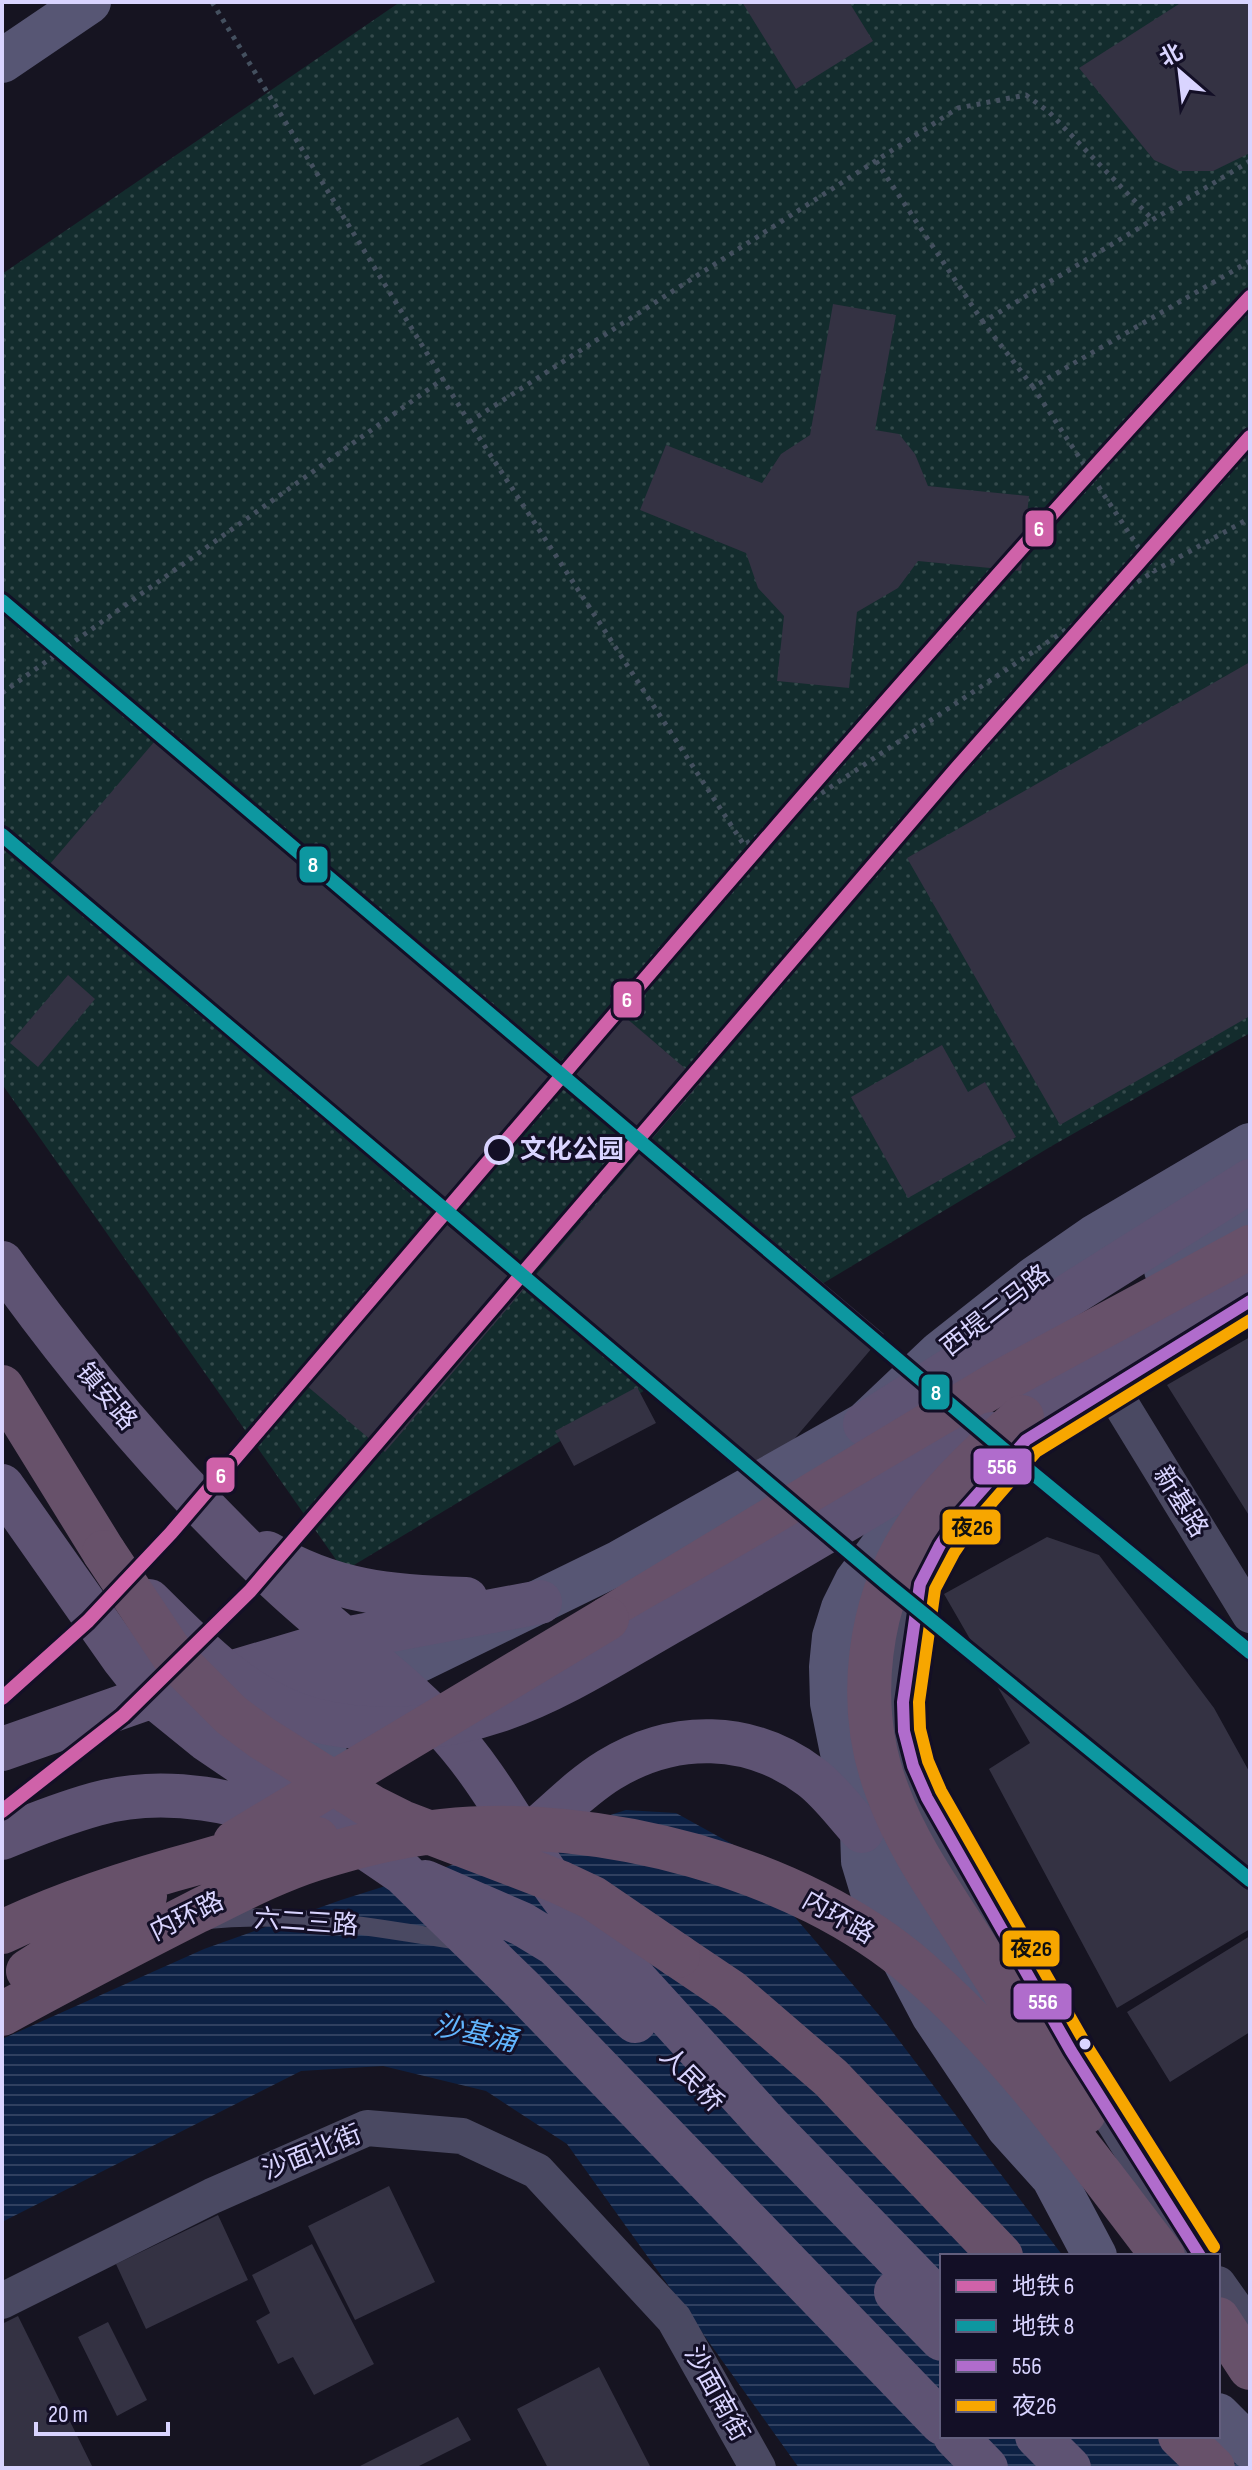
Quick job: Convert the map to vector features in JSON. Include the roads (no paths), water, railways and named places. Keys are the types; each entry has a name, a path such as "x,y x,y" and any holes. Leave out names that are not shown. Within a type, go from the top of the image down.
{"highway":[{"path":"7,1964 133,1903 998,1383 1250,1247"},
{"path":"2,1387 104,1552 176,1660 231,1715 360,1800 402,1822 593,1898 678,1956"},
{"path":"1024,1428 960,1476 922,1521 901,1554 884,1594 873,1634 869,1681 871,1732 888,1794 936,1885 1176,2254"},
{"name":"内环路","path":"2,2014 208,1906 314,1859 442,1831 553,1831 636,1843 737,1869 784,1888 825,1907 918,1969 1007,2059 1161,2254"},
{"name":"内环路","path":"7,1964 124,1885 207,1860 275,1844 352,1839 404,1846 447,1860 678,1956 730,1991 831,2078 999,2254"},
{"path":"1220,2322 1250,2368"},
{"path":"1220,2330 1250,2368"},
{"path":"1182,2438 1213,2468"}],"main road":[{"path":"2,61 89,2"},
{"name":"西堤二马路","path":"371,1684 540,1602 689,1524 865,1424 940,1353 1035,1278 1094,1237 1250,1145"},
{"path":"865,1424 1250,1181"},
{"path":"865,1424 1047,1336 1250,1220"},
{"name":"镇安路","path":"2,1263 88,1378 219,1524"},
{"path":"104,1552 134,1587 198,1649 241,1684 280,1706 312,1719 352,1727 429,1726 501,1709 575,1675 1024,1428 1250,1282"},
{"path":"862,1831 832,1703 831,1667 834,1637 843,1608 856,1582 888,1539 1024,1428 1111,1388 1250,1301"},
{"path":"2,1486 153,1696 206,1739 403,1873"},
{"path":"219,1524 290,1566 341,1587 391,1595 540,1602"},
{"name":"人民桥","path":"219,1524 344,1639 371,1684 442,1726 478,1768 553,1886 580,1919 767,2124 940,2302"},
{"path":"153,1696 344,1639 540,1602"},
{"path":"2,1749 241,1669 371,1684"},
{"path":"371,1684 338,1706 324,1733 324,1747 334,1778 344,1795 403,1873"},
{"path":"524,1840 608,1770 650,1748 695,1741 739,1743 784,1758 814,1779 862,1831 984,2008 1006,2049 1031,2108 1053,2177 1094,2254"},
{"path":"2,1838 98,1803 146,1795 198,1797 274,1814 309,1827 403,1873"},
{"name":"人民桥","path":"403,1873 469,1923 522,1924 555,1944 608,1994 940,2337"},
{"path":"469,1923 940,2421"},
{"path":"1220,2417 1250,2447"},
{"path":"957,2438 986,2468"},
{"path":"1039,2438 1069,2468"},
{"path":"1071,2438 1100,2468"}],"street":[{"name":"新基路","path":"1111,1388 1250,1615"},
{"path":"1024,1428 962,1512 920,1584 906,1670 904,1731 913,1766 927,1798 998,1926 1146,2173 1199,2254"},
{"name":"沙面北街","path":"2,2301 212,2196 367,2128 462,2136 537,2171 674,2319"},
{"path":"1220,2287 1250,2329"},
{"name":"沙面南街","path":"674,2319 758,2468"}],"lane":[{"name":"六二三路","path":"7,1964 154,1926 218,1919 271,1917 469,1923"}],"water":[{"name":"沙基涌","path":"626,1810 676,1813 732,1844 885,2022 1061,2254 940,2254 940,2438 1214,2438 1243,2468 799,2468 567,2144 486,2091 383,2066 301,2071 2,2222 2,2039 204,1949 341,1900"}],"metro line":[{"name":"6","path":"2,1698 88,1621 171,1533 839,755 1111,448 1250,297"},
{"name":"6","path":"2,1811 123,1716 250,1591 955,770 1250,437"},
{"name":"8","path":"2,601 1002,1448 1250,1652"},
{"name":"8","path":"2,835 887,1584 1250,1880"}],"place":[{"name":"文化公园","path":"499,1150"}]}
